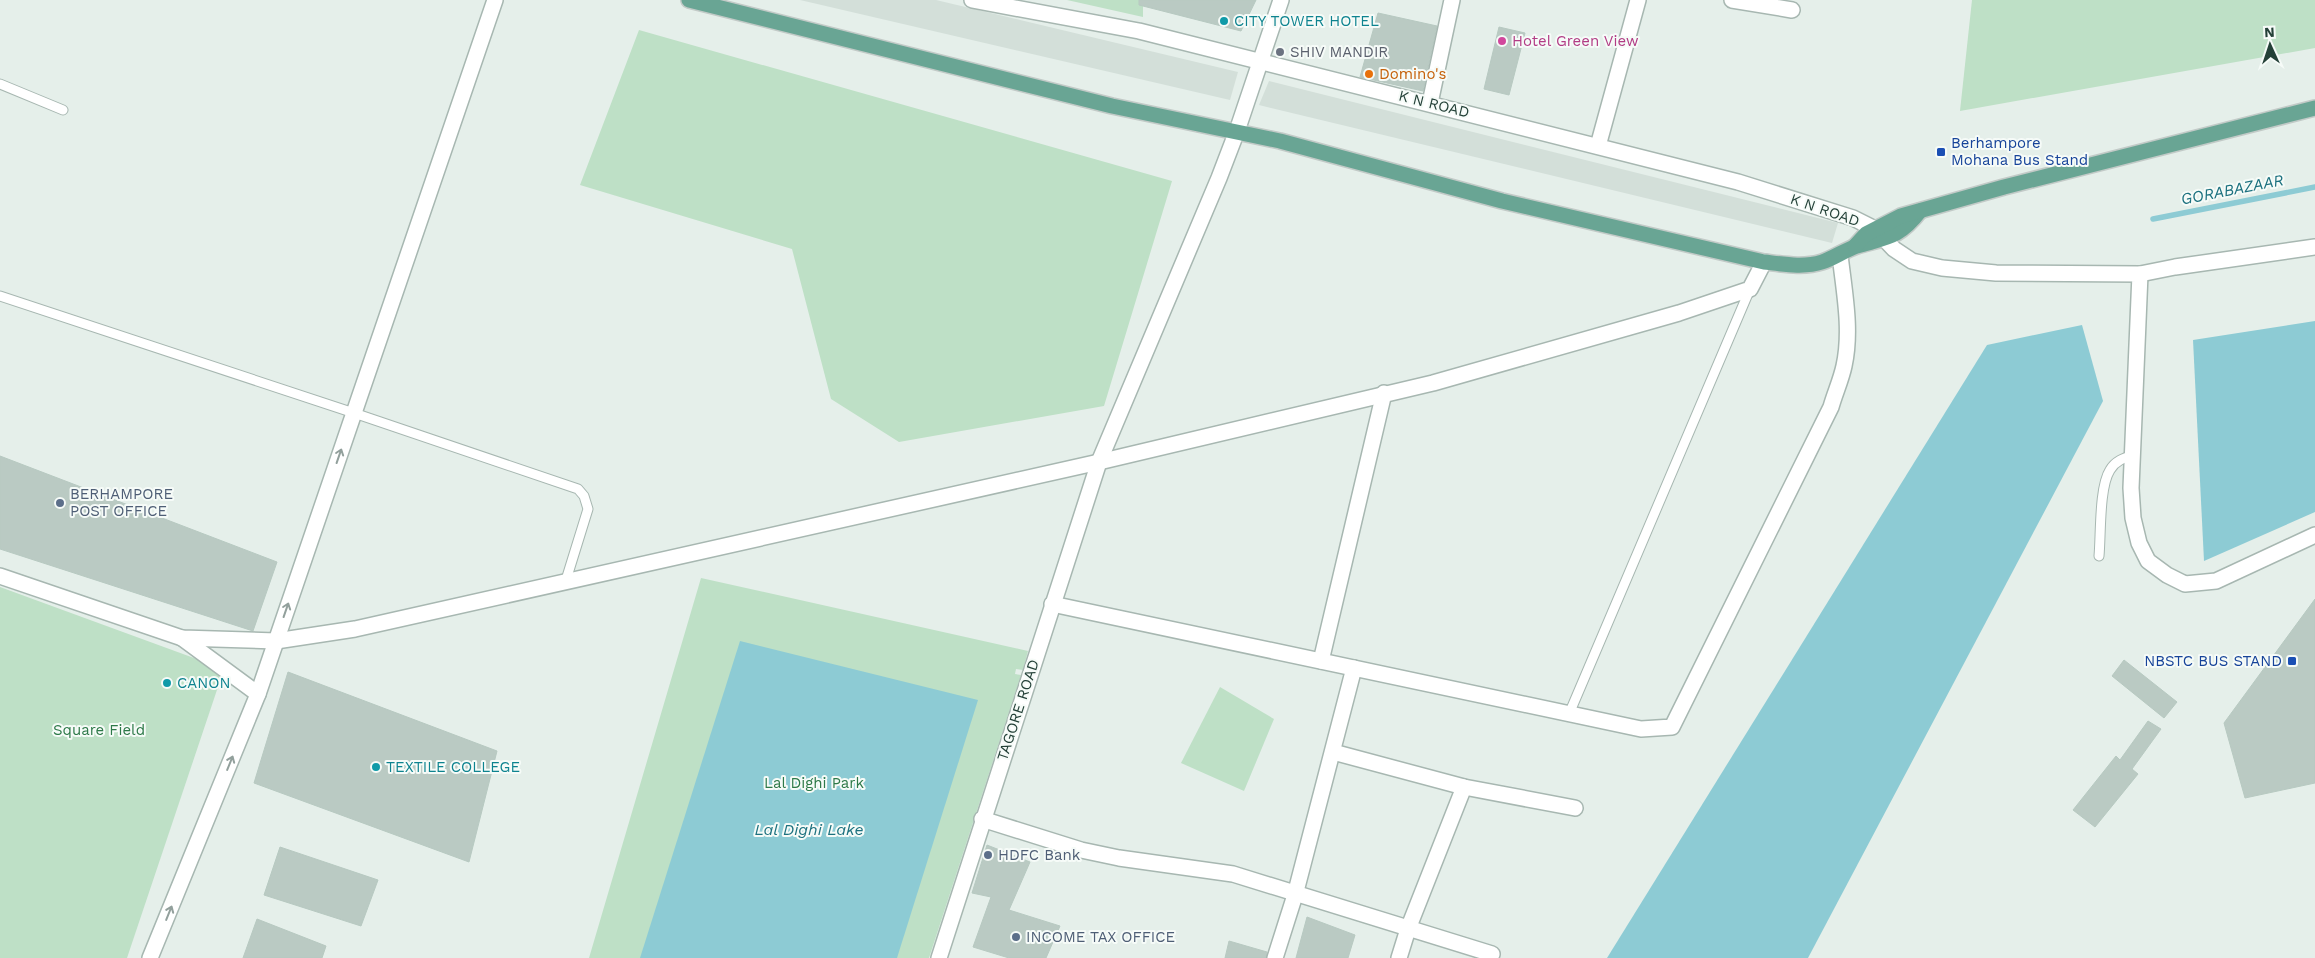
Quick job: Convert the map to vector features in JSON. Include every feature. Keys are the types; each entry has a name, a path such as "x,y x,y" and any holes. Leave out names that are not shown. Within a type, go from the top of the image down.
{"main road":[{"path":"689,0 1112,106 1237,131 1350,159 1502,202 1764,262 1800,265 1820,262 1840,255 1881,234 1908,226 1920,211 2004,187 2315,108"}],"street":[{"path":"150,958 258,694 495,0"},
{"name":"K N ROAD","path":"972,0 1001,3 1139,31 1738,182 1853,218 1881,234 1894,249 1912,261 1942,268 1996,273 2140,274 2315,246"},
{"name":"TAGORE ROAD","path":"939,958 1098,462 1237,131 1259,60 1281,0"},
{"path":"1430,103 1452,0"},
{"path":"1598,146 1638,0"},
{"path":"1732,0 1792,10"},
{"path":"1052,604 1641,729 1672,727 1831,406 1844,366 1847,348 1848,323 1840,255"},
{"path":"182,638 276,640 355,628 1098,462 1384,393 1433,383 1679,313 1750,289 1764,262"},
{"path":"2140,274 2132,455 2133,518 2139,543 2148,561 2167,575 2185,584 2216,581 2315,536"},
{"path":"1321,661 1384,393"},
{"path":"0,576 182,638 258,694"},
{"path":"1275,958 1295,895 1354,668"},
{"path":"1332,752 1464,787 1575,808"},
{"path":"1399,958 1408,929 1464,787"},
{"path":"982,820 1081,850 1119,858 1233,874 1295,895 1492,954"}],"lane":[{"path":"0,84 63,110"},
{"path":"1569,714 1750,289"},
{"path":"0,296 354,413 578,490 584,496 588,509 566,580"},
{"path":"2100,556 2102,503 2109,470 2120,460 2132,455"}],"shaded area":[{"path":"800,0 936,0 1238,72 1230,100"},
{"path":"1269,81 1838,223 1832,243 1259,105"}],"green space":[{"path":"1067,0 1143,0 1143,17"},
{"path":"1972,0 2315,0 2315,48 1960,111"},
{"path":"639,30 1172,181 1104,406 899,442 831,399 792,249 580,185"},
{"name":"Lal Dighi Lake","path":"701,578 1028,651 1023,670 1016,669 1015,674 1021,675 929,958 589,958"},
{"name":"Square Field","path":"0,587 224,669 127,958 0,958"},
{"path":"1220,687 1274,719 1244,791 1181,763"}],"water":[{"path":"2315,321 2315,512 2204,561 2193,340"},
{"path":"2082,325 2103,401 1808,958 1607,958 1987,345"},
{"name":"Lal Dighi Lake","path":"740,641 978,700 897,958 640,958"}],"building":[{"name":"CITY TOWER HOTEL","path":"1139,0 1256,0 1241,31 1139,5"},
{"path":"1378,13 1437,26 1423,91 1360,77"},
{"path":"1499,27 1525,33 1509,95 1484,89"},
{"name":"BERHAMPORE POST OFFICE","path":"0,456 277,562 253,631 0,549"},
{"name":"NBSTC BUS STAND","path":"2315,599 2315,783 2245,798 2224,723"},
{"path":"2124,660 2177,702 2164,718 2112,676"},
{"name":"TEXTILE COLLEGE","path":"288,672 497,751 469,862 254,783"},
{"path":"2148,721 2161,729 2132,769 2138,774 2095,827 2073,810 2116,756 2120,760"},
{"path":"987,845 1030,862 1009,910 1060,926 1046,958 1009,958 973,947 991,897 972,893"},
{"path":"280,847 378,880 361,926 264,895"},
{"path":"1307,917 1355,935 1348,958 1296,958"},
{"path":"257,919 326,946 322,958 243,958"},
{"path":"1229,941 1267,952 1266,958 1225,958"}],"waterway":[{"name":"GORABAZAAR","path":"2153,219 2315,187"}],"place":[{"name":"CITY TOWER HOTEL","path":"1224,21"},
{"name":"Hotel Green View","path":"1502,41"},
{"name":"SHIV MANDIR","path":"1280,52"},
{"name":"Domino's","path":"1369,74"},
{"name":"Berhampore Mohana Bus Stand","path":"1941,152"},
{"name":"BERHAMPORE POST OFFICE","path":"60,503"},
{"name":"NBSTC BUS STAND","path":"2292,661"},
{"name":"CANON","path":"167,683"},
{"name":"TEXTILE COLLEGE","path":"376,767"},
{"name":"HDFC Bank","path":"988,855"},
{"name":"INCOME TAX OFFICE","path":"1016,937"}],"park label":[{"name":"Lal Dighi Park","path":"814,783"}]}
